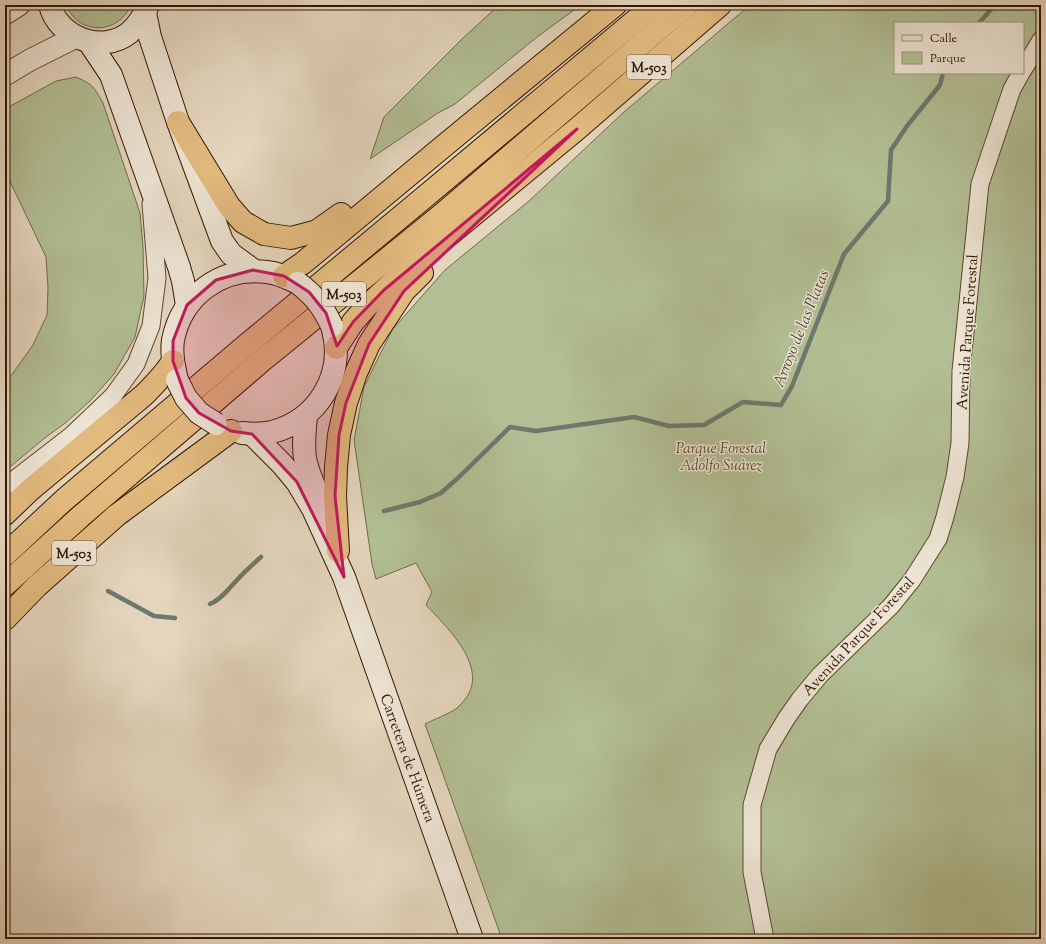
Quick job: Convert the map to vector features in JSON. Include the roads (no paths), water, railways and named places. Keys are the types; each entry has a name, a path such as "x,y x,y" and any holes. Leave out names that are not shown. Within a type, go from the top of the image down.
{"highway":[{"path":"291,280 303,263 445,144 615,5"},
{"name":"M-503","path":"5,555 64,500 654,5"},
{"name":"M-503","path":"5,585 81,516 264,359 440,216 686,5"},
{"name":"M-503","path":"336,348 353,322 384,290 577,129 720,5"},
{"path":"178,122 229,206 243,222 264,234 290,238 317,231 350,208 407,163 445,144"},
{"name":"M-503","path":"338,551 335,496 339,435 346,403 356,372 369,344 404,291 434,261 511,193 577,129"},
{"path":"5,514 30,490 144,394 166,372 175,370"},
{"name":"M-503","path":"5,619 37,586 117,515 223,428"}],"main road":[{"path":"50,5 57,21 65,30 82,39 103,42 116,40 128,34 138,24 146,9"},
{"path":"146,9 150,37 178,122 222,241 231,254 253,270"},
{"path":"82,39 111,75 179,267 187,305"},
{"path":"253,270 268,272 291,280 309,292 319,302 332,326 336,348 333,374 327,389 318,403 306,415 290,425 278,430 252,434 223,428 199,413 186,398 175,370 173,341 178,323 187,305 200,291 216,280 234,273 253,270"},
{"name":"Carretera de Húmera","path":"306,415 304,444 306,465 338,551 344,578"},
{"name":"Carretera de Húmera","path":"252,434 282,464 297,482 313,509 344,578 472,939"}],"street":[{"path":"5,14 19,5"},
{"path":"5,74 82,39"},
{"path":"1024,68 1041,40"},
{"name":"Avenida Parque Forestal","path":"765,939 752,872 752,805 768,749 800,699 820,675 891,606 912,580 938,539 945,517 955,477 960,443 961,371 980,184 1012,89 1020,74"},
{"path":"5,487 72,435 113,396 136,364 151,326 157,278 150,188"}],"waterway":[{"name":"Arroyo de las Platas","path":"980,22 994,5"},
{"name":"Arroyo de las Platas","path":"384,511 420,502 441,493 510,427 536,431 634,417 669,426 704,425 743,402 781,405 792,386 844,254 888,201 891,150 907,126 940,85 943,74"},
{"name":"Arroyo de las Platas","path":"210,604 222,596 243,573 261,557"},
{"name":"Arroyo de las Platas","path":"108,591 154,616 175,618"}],"park label":[{"name":"Parque Forestal Adolfo Suárez","path":"721,456"}]}
